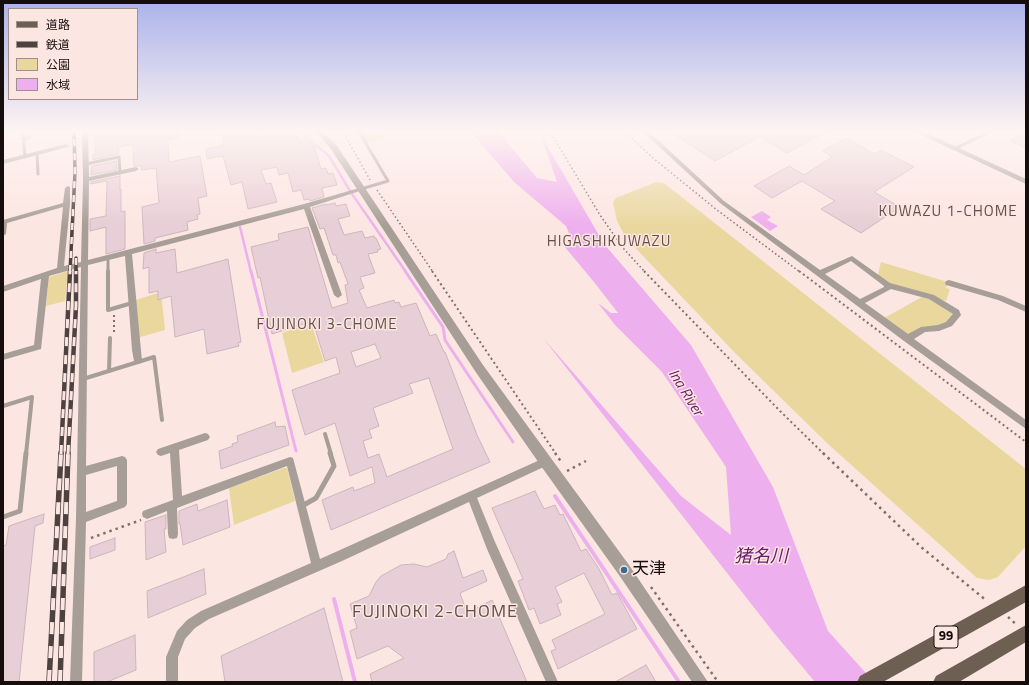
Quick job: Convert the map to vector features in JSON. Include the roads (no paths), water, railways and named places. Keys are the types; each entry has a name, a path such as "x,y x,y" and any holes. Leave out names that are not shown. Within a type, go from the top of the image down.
{"main road":[{"name":"99","path":"866,682 1026,593"},
{"path":"942,682 1023,630"}],"street":[{"path":"343,162 479,368 624,570 701,682"},
{"path":"679,162 722,202 1026,426"},
{"path":"982,162 1026,182"},
{"path":"76,682 82,472 86,164"},
{"path":"86,180 136,169"},
{"path":"60,270 68,188"},
{"path":"3,289 84,263 306,206 361,189"},
{"path":"3,234 4,220 67,204"},
{"path":"306,206 338,295"},
{"path":"128,252 138,361"},
{"path":"819,274 852,258 888,285 931,297 956,312 957,315 949,324 939,328 924,329 907,339"},
{"path":"3,357 38,347 46,276"},
{"path":"949,283 1000,298 1026,309"},
{"path":"859,303 888,288 888,285"},
{"path":"161,452 205,436"},
{"path":"174,448 174,534"},
{"path":"81,519 122,504 122,460 82,472"},
{"path":"147,514 290,461 317,566"},
{"path":"172,682 171,668 174,651 181,635 191,624 205,615 317,566 545,462"},
{"path":"471,495 491,545 552,682"}],"lane":[{"path":"37,162 38,174"},
{"path":"86,164 96,162"},
{"path":"119,162 120,173"},
{"path":"361,189 388,181 377,162"},
{"path":"108,257 108,310 133,303"},
{"path":"109,371 110,338"},
{"path":"83,379 154,357 162,420"},
{"path":"3,406 32,397 20,511 3,517"},
{"path":"302,506 316,498 334,466 325,434"}],"water":[{"name":"猪名川","path":"497,162 524,162 537,178 557,182 550,162 557,162 604,244 691,345 773,487 828,631 874,682 815,682 774,633 543,338 681,496 731,535 726,467 662,372 615,325 598,303 611,313 618,313 564,246 574,245 566,226 514,182"},
{"path":"762,211 771,217 767,220 778,226 770,231 751,217"}],"waterway":[{"path":"333,162 350,191 406,272"},
{"path":"240,227 251,272"},
{"path":"251,271 296,451"},
{"path":"405,271 443,327 445,340 513,442"},
{"path":"555,496 679,682"},
{"path":"334,599 355,682"}],"railway":[{"path":"70,272 75,162"},
{"path":"68,454 76,306 76,258"},
{"path":"61,454 70,271"},
{"path":"49,682 61,453"},
{"path":"60,682 68,453"}],"place":[{"name":"天津","path":"624,570"}],"district":[{"name":"KUWAZU 1-CHOME","path":"948,212"},
{"name":"HIGASHIKUWAZU","path":"609,242"},
{"name":"FUJINOKI 3-CHOME","path":"327,325"},
{"name":"FUJINOKI 2-CHOME","path":"435,613"}],"water label":[{"name":"Ina River","path":"685,393"}]}
